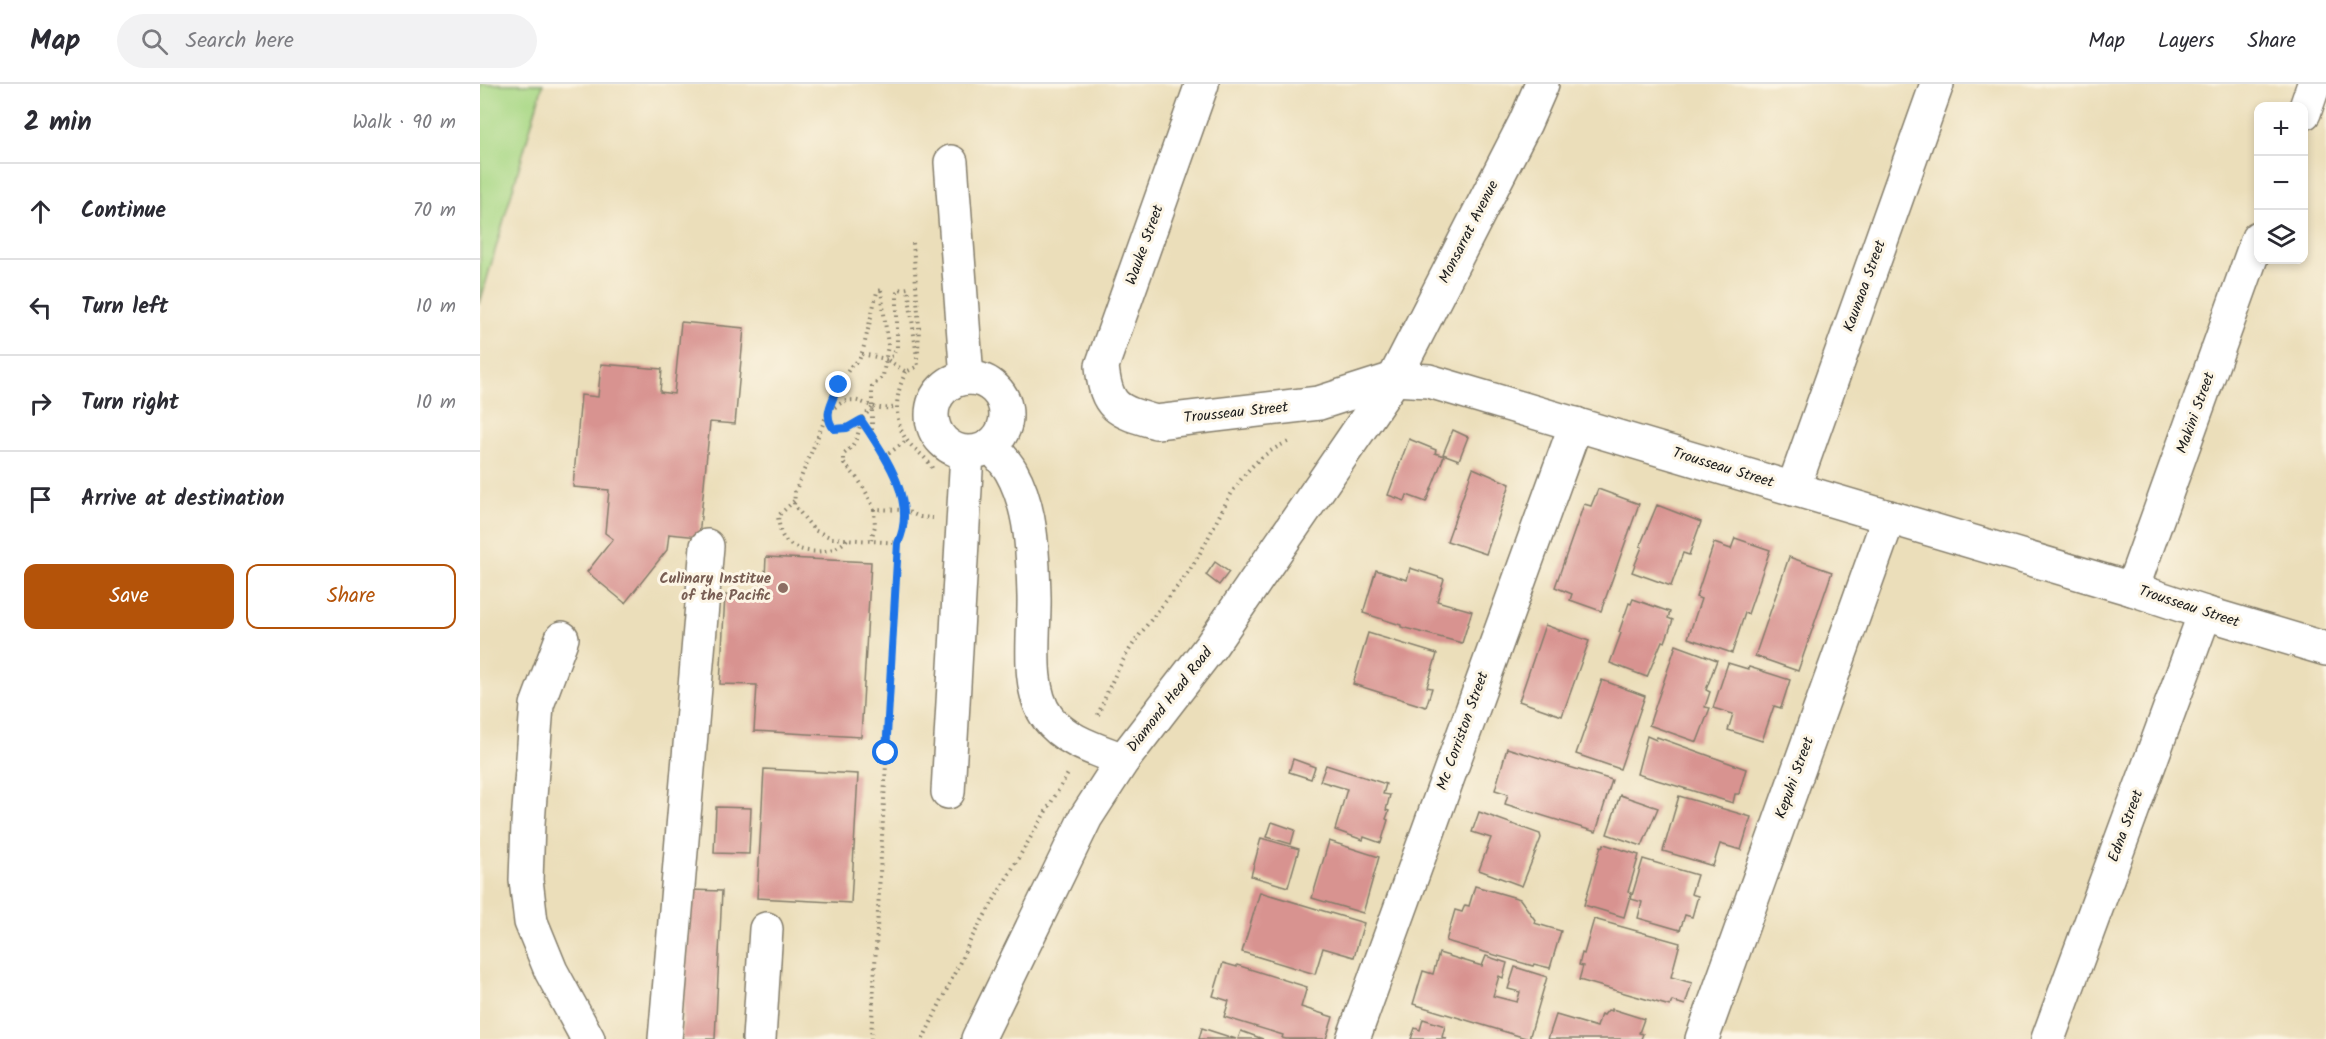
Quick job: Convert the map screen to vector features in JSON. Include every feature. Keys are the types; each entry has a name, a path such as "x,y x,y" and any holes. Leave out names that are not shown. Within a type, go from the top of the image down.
{"street":[{"name":"Wauke Street","path":"1114,406 1104,389 1102,366 1202,84"},
{"name":"Monsarrat Avenue","path":"1394,379 1525,123 1542,84"},
{"name":"Kaunaoa Street","path":"1793,489 1937,84"},
{"path":"2308,102 2314,84"},
{"path":"951,162 967,378"},
{"name":"Makini Street","path":"2132,589 2254,252"},
{"path":"948,792 979,450 1005,426 1007,414 1005,403 999,392 990,384 979,379 967,378 944,387 936,397 932,410 932,422 936,434 944,444 955,451 979,450 1011,470 1024,500 1031,544 1036,694 1048,718 1071,738 1123,760"},
{"name":"Trousseau Street","path":"1114,406 1135,416 1156,422 1319,404 1394,379 1429,381 2132,589 2326,649"},
{"name":"Diamond Head Road","path":"978,1039 1086,817 1123,760 1211,646 1394,379"},
{"name":"Mc Corriston Street","path":"1353,1039 1576,424"},
{"name":"Kepuhi Street","path":"1702,1039 1889,517"},
{"path":"665,1039 708,546"},
{"name":"Edna Street","path":"2048,1039 2205,613"},
{"path":"562,638 537,705 526,880 531,922 551,971 588,1039"},
{"path":"759,1039 766,929"}],"path":[{"path":"912,243 919,327 918,366"},
{"path":"886,359 893,356 897,347 897,290 908,288 918,366"},
{"path":"872,438 872,387 883,376 888,345 881,290 877,292 862,354 839,385 795,492 794,505 814,530 832,538 898,543"},
{"path":"862,354 886,359 906,372"},
{"path":"918,366 906,372 896,407 904,438 931,464 936,474"},
{"path":"827,414 842,401 850,399 873,408 896,407"},
{"path":"827,414 834,429 847,428 861,420 873,408"},
{"path":"861,420 884,456 899,489 904,510 904,530 898,543 871,1039"},
{"path":"861,420 858,438 853,447 844,454 844,464 866,489 874,508 875,526 871,540"},
{"path":"884,456 907,440"},
{"path":"794,500 778,516 784,539 795,547 821,551 837,548 847,539"},
{"path":"874,508 904,510 920,517 938,519"}],"green space":[{"path":"480,84 543,84 480,303"}],"building":[{"path":"681,322 744,328 735,424 710,422 699,537 669,534 667,550 625,603 587,572 613,539 605,533 609,490 573,487 581,395 598,397 601,364 662,369 660,392 674,394"},
{"path":"1453,430 1468,437 1459,460 1443,454"},
{"path":"1409,439 1436,450 1435,453 1444,456 1426,502 1407,495 1405,501 1388,495"},
{"path":"1473,468 1510,484 1486,554 1447,541"},
{"path":"1598,489 1639,504 1601,611 1570,600 1572,594 1555,587 1584,504 1591,506"},
{"path":"1657,505 1701,522 1689,555 1683,553 1671,586 1632,572"},
{"path":"1735,538 1770,550 1732,653 1688,638 1701,599 1696,597 1714,543 1731,549"},
{"path":"766,557 871,562 861,737 754,731 757,685 720,684 725,595 764,598"},
{"path":"1789,557 1832,572 1798,671 1755,656"},
{"path":"1215,562 1229,572 1219,585 1206,575"},
{"path":"1410,568 1444,579 1437,601 1472,611 1462,643 1401,627 1401,625 1363,613 1376,570 1407,580"},
{"path":"1633,599 1670,612 1668,618 1673,620 1665,642 1662,641 1647,677 1610,663 1629,603 1631,604"},
{"path":"1545,625 1589,641 1562,716 1519,701"},
{"path":"1368,633 1437,654 1427,687 1432,688 1426,707 1353,684"},
{"path":"1676,645 1717,660 1706,690 1710,692 1705,707 1710,708 1697,742 1649,725"},
{"path":"1728,663 1790,680 1781,708 1774,706 1762,741 1728,730 1733,714 1713,708"},
{"path":"1602,680 1645,696 1620,769 1576,754"},
{"path":"1647,736 1656,740 1657,737 1746,769 1739,794 1735,794 1733,803 1637,774"},
{"path":"1507,748 1612,780 1596,832 1505,804 1508,794 1495,790"},
{"path":"1293,759 1315,767 1311,779 1289,772"},
{"path":"1326,765 1386,784 1383,794 1390,795 1386,810 1389,811 1381,843 1364,837 1363,840 1335,830 1347,789 1320,781"},
{"path":"764,769 858,774 851,903 757,898"},
{"path":"1620,795 1658,808 1642,846 1607,834"},
{"path":"1679,796 1751,817 1741,850 1720,844 1713,866 1663,851"},
{"path":"716,807 751,808 749,854 714,853"},
{"path":"1479,812 1540,834 1541,838 1522,886 1479,870 1491,838 1472,832"},
{"path":"1272,822 1295,830 1291,844 1267,837"},
{"path":"1261,838 1299,849 1288,887 1251,876"},
{"path":"1329,841 1379,857 1363,913 1312,898"},
{"path":"1604,844 1639,855 1628,892 1631,893 1624,917 1584,905 1601,846 1603,847"},
{"path":"1643,859 1697,875 1691,894 1698,896 1692,917 1685,915 1680,930 1638,918 1642,902 1631,899"},
{"path":"1475,886 1520,899 1535,920 1534,923 1561,931 1550,968 1534,964 1533,966 1446,941 1455,910 1462,912 1465,905 1469,906"},
{"path":"689,890 722,891 715,1039 682,1039"},
{"path":"1260,892 1364,923 1354,957 1323,948 1315,974 1242,952"},
{"path":"1594,919 1680,943 1671,977 1692,983 1685,1005 1672,1001 1670,1006 1579,980 1583,966 1579,965"},
{"path":"1439,953 1482,966 1486,956 1507,963 1503,978 1499,976 1493,996 1517,1002 1520,992 1508,989 1515,967 1547,977 1529,1039 1413,1004 1423,971 1433,974"},
{"path":"1223,963 1237,967 1237,965 1307,987 1301,1007 1333,1017 1326,1039 1286,1039 1282,1038 1283,1035 1224,1017 1229,1001 1213,996"},
{"path":"1612,1009 1644,1019 1639,1033 1643,1034 1641,1039 1548,1039 1556,1015 1597,1027 1601,1014 1604,1015"},
{"path":"1423,1019 1445,1026 1442,1037 1447,1039 1411,1039 1415,1028 1420,1030"},
{"path":"1202,1028 1236,1039 1199,1039"},
{"path":"1241,1031 1263,1039 1238,1039"}],"place":[{"name":"Culinary Institue of the Pacific","path":"783,588"}],"route":[{"path":"839,385 827,414 830,424 834,429 847,428 861,420 889,465 899,489 904,510 904,530 898,543 886,753"}]}
